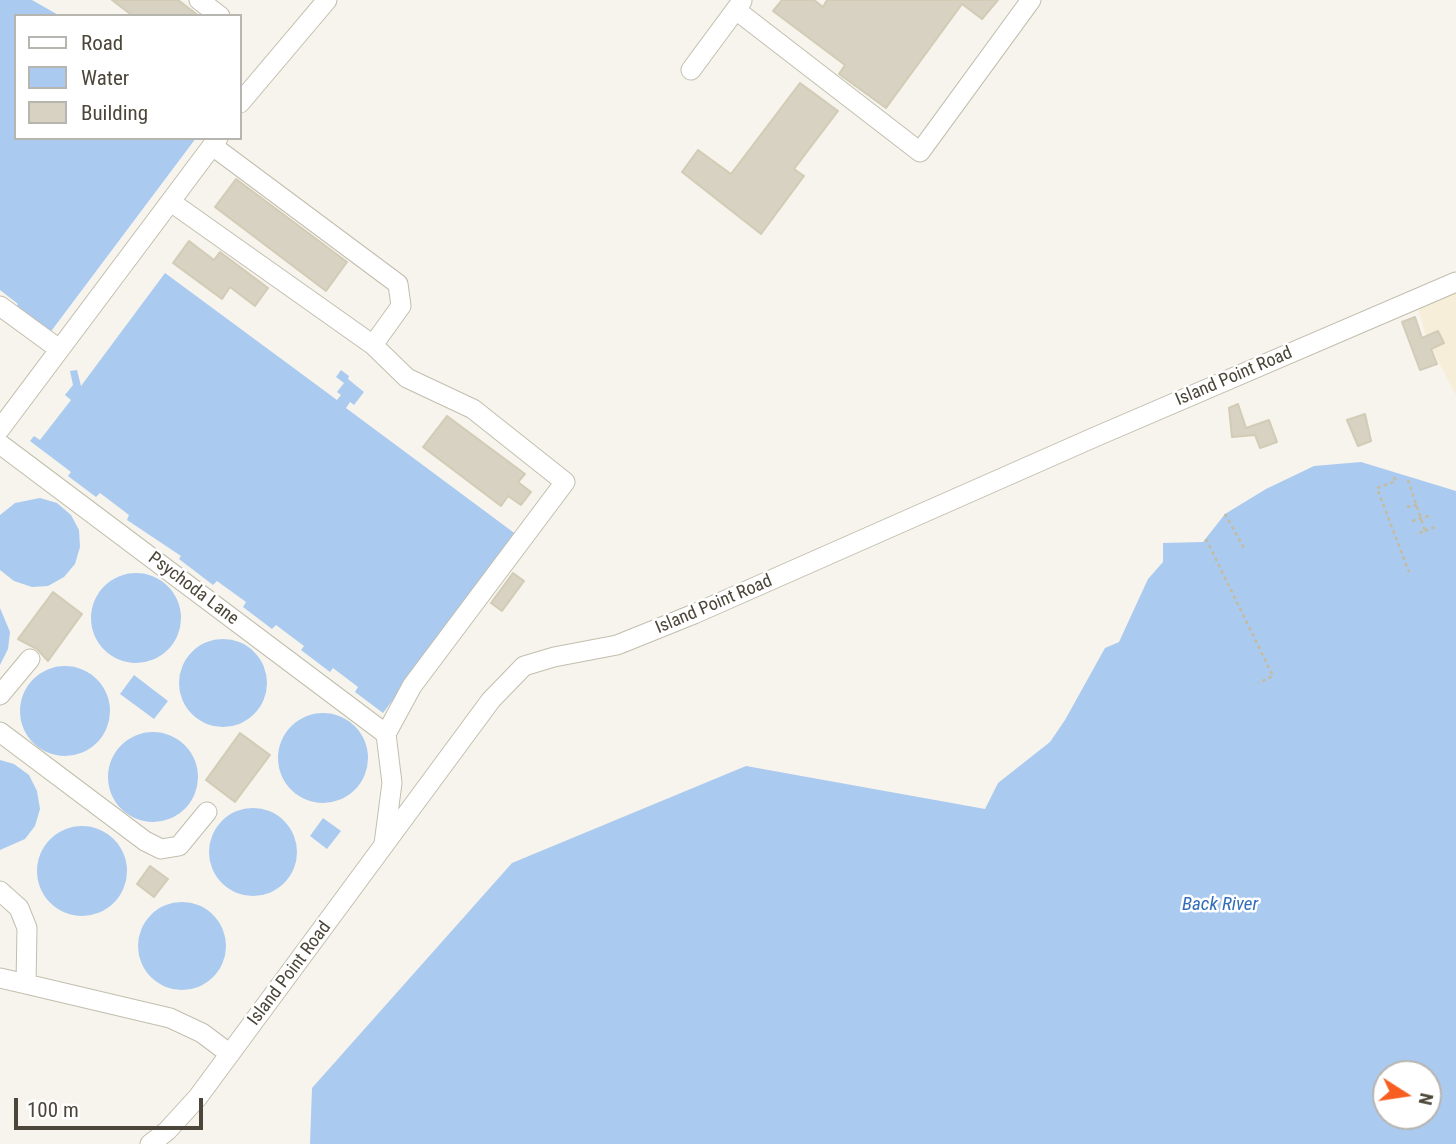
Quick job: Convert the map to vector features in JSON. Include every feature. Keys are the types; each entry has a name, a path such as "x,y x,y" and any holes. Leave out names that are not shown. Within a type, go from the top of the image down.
{"street":[{"path":"199,0 217,14"},
{"path":"242,101 327,0"},
{"path":"691,70 739,5 920,152 1031,0"},
{"path":"0,429 216,143 398,284 401,306 373,345"},
{"path":"171,202 373,345 407,377 473,410 565,482 412,686 386,734 392,783 383,847"},
{"name":"Island Point Road","path":"150,1144 168,1138 491,700 524,666 554,657 617,645 683,619 1095,436 1456,282"},
{"path":"0,306 59,349"},
{"name":"Psychoda Lane","path":"0,444 386,734"},
{"path":"0,695 30,659"},
{"path":"0,732 145,841 161,849 179,846 207,813"},
{"path":"0,891 19,908 27,928 26,984"},
{"path":"0,978 170,1018 202,1033 230,1054"}],"path":[{"path":"1394,477 1396,481 1377,488 1409,572"},
{"path":"1408,480 1426,531"},
{"path":"1407,507 1417,505"},
{"path":"1225,514 1245,550"},
{"path":"1412,522 1432,515"},
{"path":"1416,534 1435,527"},
{"path":"1206,539 1273,676 1258,683"}],"shaded area":[{"path":"1456,289 1456,395 1427,340 1417,304"}],"water":[{"path":"0,0 32,0 56,14 14,14 14,140 194,140 49,334 15,309 18,304 0,290"},
{"path":"165,273 337,400 341,395 337,392 344,383 336,377 341,370 364,392 354,405 350,402 346,408 517,535 383,713 355,692 358,687 333,668 330,672 301,650 304,646 276,625 272,629 243,607 246,602 217,581 213,585 179,559 181,556 127,520 129,515 100,493 96,497 68,476 71,472 30,441 34,436 40,440 71,400 65,395 73,385 70,371 77,370 81,386"},
{"name":"Back River","path":"1361,462 1456,491 1456,1144 310,1144 312,1088 512,863 746,766 985,809 998,783 1050,742 1105,648 1119,642 1148,579 1163,562 1163,543 1203,542 1225,514 1266,489 1314,466"},
{"path":"40,498 57,503 71,515 79,530 80,547 75,564 64,577 48,586 32,587 14,581 0,570 0,515 15,503"},
{"path":"136,573 153,576 168,586 178,601 181,618 178,635 168,650 153,660 136,663 119,660 104,650 94,635 91,618 94,601 104,586 119,576"},
{"path":"0,608 10,632 8,649 0,665"},
{"path":"223,639 248,646 260,658 267,683 260,708 248,720 223,727 198,720 186,708 179,683 186,658 198,646"},
{"path":"65,666 82,670 97,679 106,694 110,711 106,728 97,743 82,752 65,756 48,752 33,743 24,728 20,711 24,694 33,679 48,670"},
{"path":"134,675 168,701 154,719 120,694"},
{"path":"323,713 340,716 355,726 365,741 368,758 365,775 355,790 340,800 323,803 306,800 291,790 281,775 278,758 281,741 291,726 306,716"},
{"path":"153,732 178,740 190,752 198,777 190,802 178,814 153,822 128,814 116,802 108,777 116,752 128,740"},
{"path":"0,760 14,764 29,775 37,791 40,809 35,826 25,839 0,850"},
{"path":"253,808 278,815 290,827 297,852 290,877 278,889 253,896 228,889 216,877 209,852 216,827 228,815"},
{"path":"323,818 341,831 327,849 310,836"},
{"path":"82,826 99,830 114,839 123,854 127,871 123,888 114,903 99,912 82,916 65,912 50,903 41,888 37,871 41,854 50,839 65,830"},
{"path":"173,902 191,902 207,909 219,921 226,937 226,955 219,971 207,983 191,990 173,990 157,983 145,971 138,955 138,937 145,921 157,909"}],"building":[{"path":"112,0 178,0 196,14 130,14"},
{"path":"782,0 814,0 823,7 827,0 998,0 982,19 962,4 886,108 839,74 845,65 773,11"},
{"path":"800,83 838,111 794,169 804,176 761,234 682,172 698,150 731,174"},
{"path":"236,179 347,262 326,291 215,207"},
{"path":"189,241 214,260 220,252 268,288 255,306 230,287 222,299 173,263"},
{"path":"1415,317 1422,338 1438,331 1444,343 1431,349 1437,364 1420,370 1402,322"},
{"path":"1238,404 1246,428 1269,420 1277,442 1260,448 1255,435 1232,437 1229,408"},
{"path":"1365,414 1371,441 1358,446 1347,420"},
{"path":"447,416 525,474 518,482 531,492 521,505 508,496 501,506 423,447"},
{"path":"513,573 524,581 502,611 491,603"},
{"path":"53,592 82,614 48,661 37,649 18,639"},
{"path":"240,733 270,755 235,802 206,780"},
{"path":"150,866 168,879 154,897 137,884"}]}
